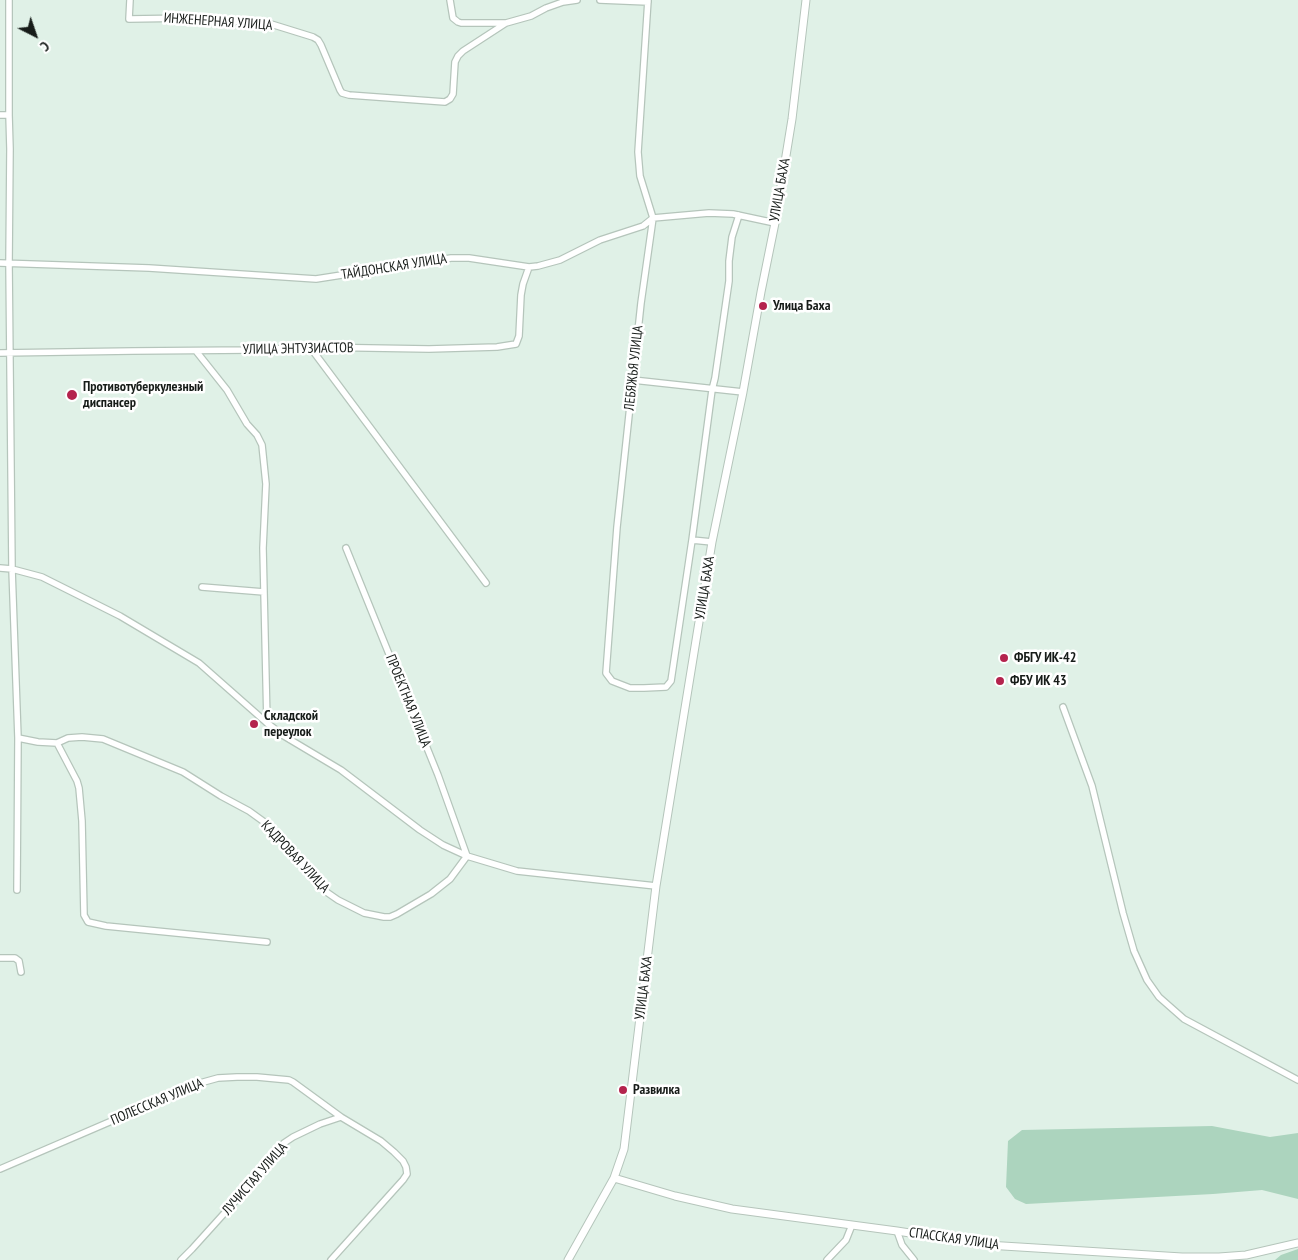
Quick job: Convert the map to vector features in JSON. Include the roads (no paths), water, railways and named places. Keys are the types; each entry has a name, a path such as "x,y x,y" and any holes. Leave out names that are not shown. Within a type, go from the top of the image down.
{"street":[{"path":"9,0 8,115 10,149 9,263 12,569 18,738 17,890"},
{"name":"ИНЖЕНЕРНАЯ УЛИЦА","path":"130,0 129,19 192,18 271,24 313,37 318,40 321,46 338,88 349,95 445,102 450,99 452,94 455,62 463,51 506,23 531,16 563,2 577,0"},
{"path":"450,0 453,18 458,22 506,23"},
{"path":"600,0 648,1"},
{"name":"УЛИЦА БАХА","path":"568,1260 614,1178 626,1139 656,886 712,542 775,223 792,119 806,0"},
{"name":"ЛЕБЯЖЬЯ УЛИЦА","path":"648,1 638,152 640,176 652,218 617,527 606,673 612,682 630,688 644,688 666,687 671,681 692,540"},
{"path":"0,115 8,115"},
{"name":"ТАЙДОНСКАЯ УЛИЦА","path":"0,263 149,268 316,279 451,258 469,258 529,266 546,264 560,260 600,240 643,226 652,218 709,213 733,214 775,223"},
{"path":"712,542 692,540 729,281 732,237 739,215"},
{"name":"УЛИЦА ЭНТУЗИАСТОВ","path":"0,353 251,350 310,347 429,349 497,347 516,344 519,336 521,295 529,266"},
{"path":"310,347 486,583"},
{"path":"196,351 226,390 262,445 266,484 263,548 267,723"},
{"path":"633,380 743,392"},
{"name":"ПРОЕКТНАЯ УЛИЦА","path":"346,548 438,775 467,856"},
{"path":"0,568 12,569 42,577 120,616 199,663 284,736 341,770 420,830 443,845 467,856 517,871 656,886"},
{"path":"202,587 264,592"},
{"path":"1062,707 1092,786 1123,913 1134,951 1147,980 1159,997 1184,1019 1298,1080"},
{"name":"КАДРОВАЯ УЛИЦА","path":"18,738 57,743 68,738 102,739 183,772 250,811 266,824 325,891 364,913 384,917 398,914 442,886 450,879 467,856"},
{"path":"57,743 80,788 84,915 88,922 106,926 267,942"},
{"path":"0,958 15,958 19,961 21,972"},
{"name":"ПОЛЕССКАЯ УЛИЦА","path":"0,1169 200,1083 218,1078 250,1077 289,1080 341,1117"},
{"path":"331,1260 403,1180 406,1174 403,1161 394,1152 381,1141 341,1117"},
{"name":"ЛУЧИСТАЯ УЛИЦА","path":"181,1260 242,1194 284,1143 320,1124 341,1117"},
{"name":"СПАССКАЯ УЛИЦА","path":"614,1178 676,1196 732,1209 897,1230 987,1245 1182,1257 1232,1257 1258,1256 1298,1242"},
{"path":"827,1260 846,1240 852,1225"},
{"path":"897,1230 902,1245 914,1260"}],"place":[{"name":"Улица Баха","path":"763,306"},
{"name":"Противотуберкулезный диспансер","path":"72,395"},
{"name":"ФБГУ ИК-42","path":"1004,658"},
{"name":"ФБУ ИК 43","path":"1000,681"},
{"name":"Складской переулок","path":"254,724"},
{"name":"Развилка","path":"623,1090"}]}
